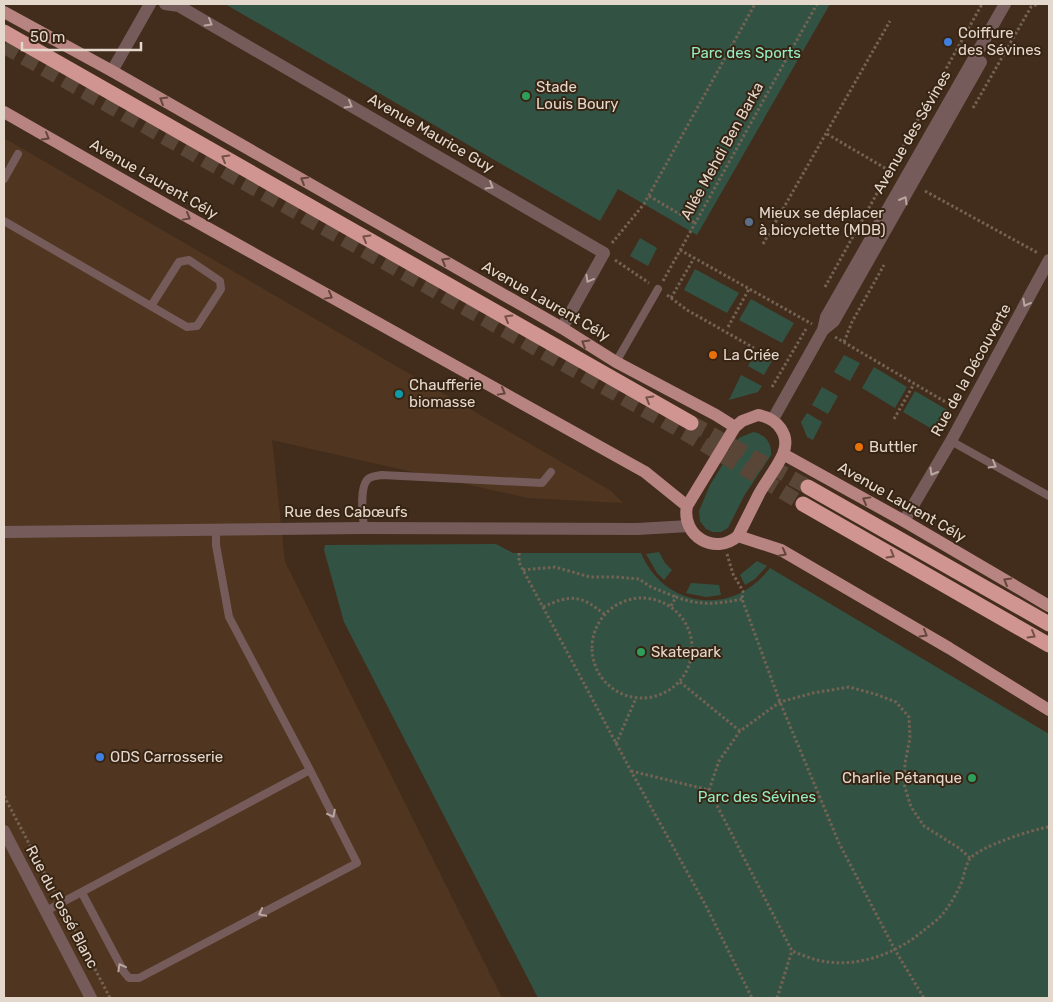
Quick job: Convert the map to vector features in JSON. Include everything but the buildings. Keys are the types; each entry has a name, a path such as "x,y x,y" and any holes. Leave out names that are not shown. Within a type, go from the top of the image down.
{"highway":[{"path":"4,32 691,423"},
{"path":"808,487 1049,624"},
{"path":"803,504 1049,644"}],"main road":[{"name":"Avenue Laurent Cély","path":"4,12 112,71 562,328 616,362 735,427"},
{"name":"Avenue Laurent Cély","path":"4,112 187,217 646,472 687,506"},
{"path":"758,415 773,419 779,425 784,437 783,454 738,536 724,544 715,545 707,543 693,533 686,513 687,506 735,427 750,416 758,415"},
{"name":"Avenue Laurent Cély","path":"783,454 904,521 1049,606"},
{"path":"738,536 780,550 949,648 1049,710"}],"street":[{"path":"112,71 150,4"},
{"name":"Avenue Maurice Guy","path":"165,4 179,6 604,253 562,328"},
{"name":"Avenue des Sévines","path":"773,419 823,330 826,317 1005,4"},
{"name":"Avenue des Sévines","path":"823,330 834,321 1014,4"},
{"name":"Rue de la Découverte","path":"904,521 951,440 1045,258"},
{"name":"Rue des Cabœufs","path":"4,532 364,528 637,529 689,526"},
{"name":"Rue du Fossé Blanc","path":"4,831 92,998"}],"lane":[{"path":"4,179 18,154"},
{"path":"4,221 187,327 197,326 221,289 220,281 189,260 178,262 151,306"},
{"path":"616,362 658,289"},
{"path":"951,440 1049,496"},
{"path":"364,528 362,499 366,481 370,478 382,475 542,482 550,472"},
{"path":"82,893 124,972 129,978 139,978 357,862 229,617 216,545 216,529"},
{"path":"46,911 310,770"}],"path":[{"path":"644,204 755,4"},
{"name":"Allée Mehdi Ben Barka","path":"658,289 817,4"},
{"path":"822,292 982,4"},
{"path":"968,116 1031,7 1038,4"},
{"path":"763,244 890,21"},
{"path":"827,134 890,171"},
{"path":"930,183 925,192 1045,258"},
{"path":"649,196 695,223"},
{"path":"671,298 694,258"},
{"path":"844,342 852,322 886,261"},
{"path":"728,326 749,289"},
{"path":"772,387 810,322 811,316"},
{"path":"894,419 914,384"},
{"path":"724,544 733,574 742,591 742,599 780,702 840,844 895,950 924,998"},
{"path":"519,553 519,562 523,570 616,744 706,906 752,998"},
{"path":"523,570 555,566 590,577 638,579 651,587 692,602 714,604 742,599"},
{"path":"671,606 676,597"},
{"path":"543,607 559,599 576,598 590,602 604,614"},
{"path":"636,598 649,598 671,606 682,616 689,628 692,642 692,656 688,670 680,682 671,690 660,695 636,698 618,692 604,682 597,671 591,648 597,624 604,614 624,600 636,598"},
{"path":"680,682 740,732"},
{"path":"970,858 959,848 924,826 911,807 904,784 905,763 910,738 908,717 896,702 849,687 813,692 780,702 740,732 719,761 708,790 792,951 816,960 842,963 868,960 895,950 909,942 945,912 961,884 970,858 990,846 1018,835 1049,827"},
{"path":"616,744 636,698"},
{"path":"631,771 708,790"},
{"path":"777,998 792,951"}],"shaded area":[{"path":"4,138 611,491 623,503 528,498 272,440 285,562 502,998 4,998"}],"green space":[{"name":"Stade Louis Boury","path":"225,4 830,4 697,235 618,189 600,221"},
{"path":"640,238 657,248 648,266 630,256"},
{"path":"695,269 739,293 727,313 684,290"},
{"path":"751,299 794,323 782,343 739,320"},
{"path":"758,349 774,357 764,375 748,366"},
{"path":"844,355 860,363 850,381 834,372"},
{"path":"874,367 907,387 895,408 862,388"},
{"path":"741,375 762,386 758,392 729,400"},
{"path":"822,387 838,396 828,414 812,405"},
{"path":"915,391 949,411 937,432 903,412"},
{"path":"807,413 822,422 813,440 807,437 801,422"},
{"path":"753,432 767,440 771,455 744,496 728,528 721,532 713,532 706,529 700,521 699,511 710,485 739,438"},
{"name":"Parc des Sévines","path":"496,544 513,553 641,553 652,572 666,586 683,595 701,600 719,600 738,594 755,584 770,568 1049,734 1049,998 538,998 344,622 324,550 325,545"},
{"path":"659,552 665,563 672,570 664,580 657,573 646,554"},
{"path":"757,561 767,566 755,579 745,585 740,575"},
{"path":"691,583 719,585 721,595 706,597 686,593"}],"tunnel":[{"path":"4,46 685,433 803,504"},
{"path":"691,423 808,487"}],"place":[{"name":"Coiffure des Sévines","path":"948,42"},
{"name":"Stade Louis Boury","path":"526,96"},
{"name":"Mieux se déplacer à bicyclette (MDB)","path":"749,222"},
{"name":"La Criée","path":"713,355"},
{"name":"Chaufferie biomasse","path":"399,394"},
{"name":"Buttler","path":"859,447"},
{"name":"Skatepark","path":"641,652"},
{"name":"ODS Carrosserie","path":"100,757"},
{"name":"Charlie Pétanque","path":"972,778"}],"park label":[{"name":"Parc des Sports","path":"746,53"}]}
